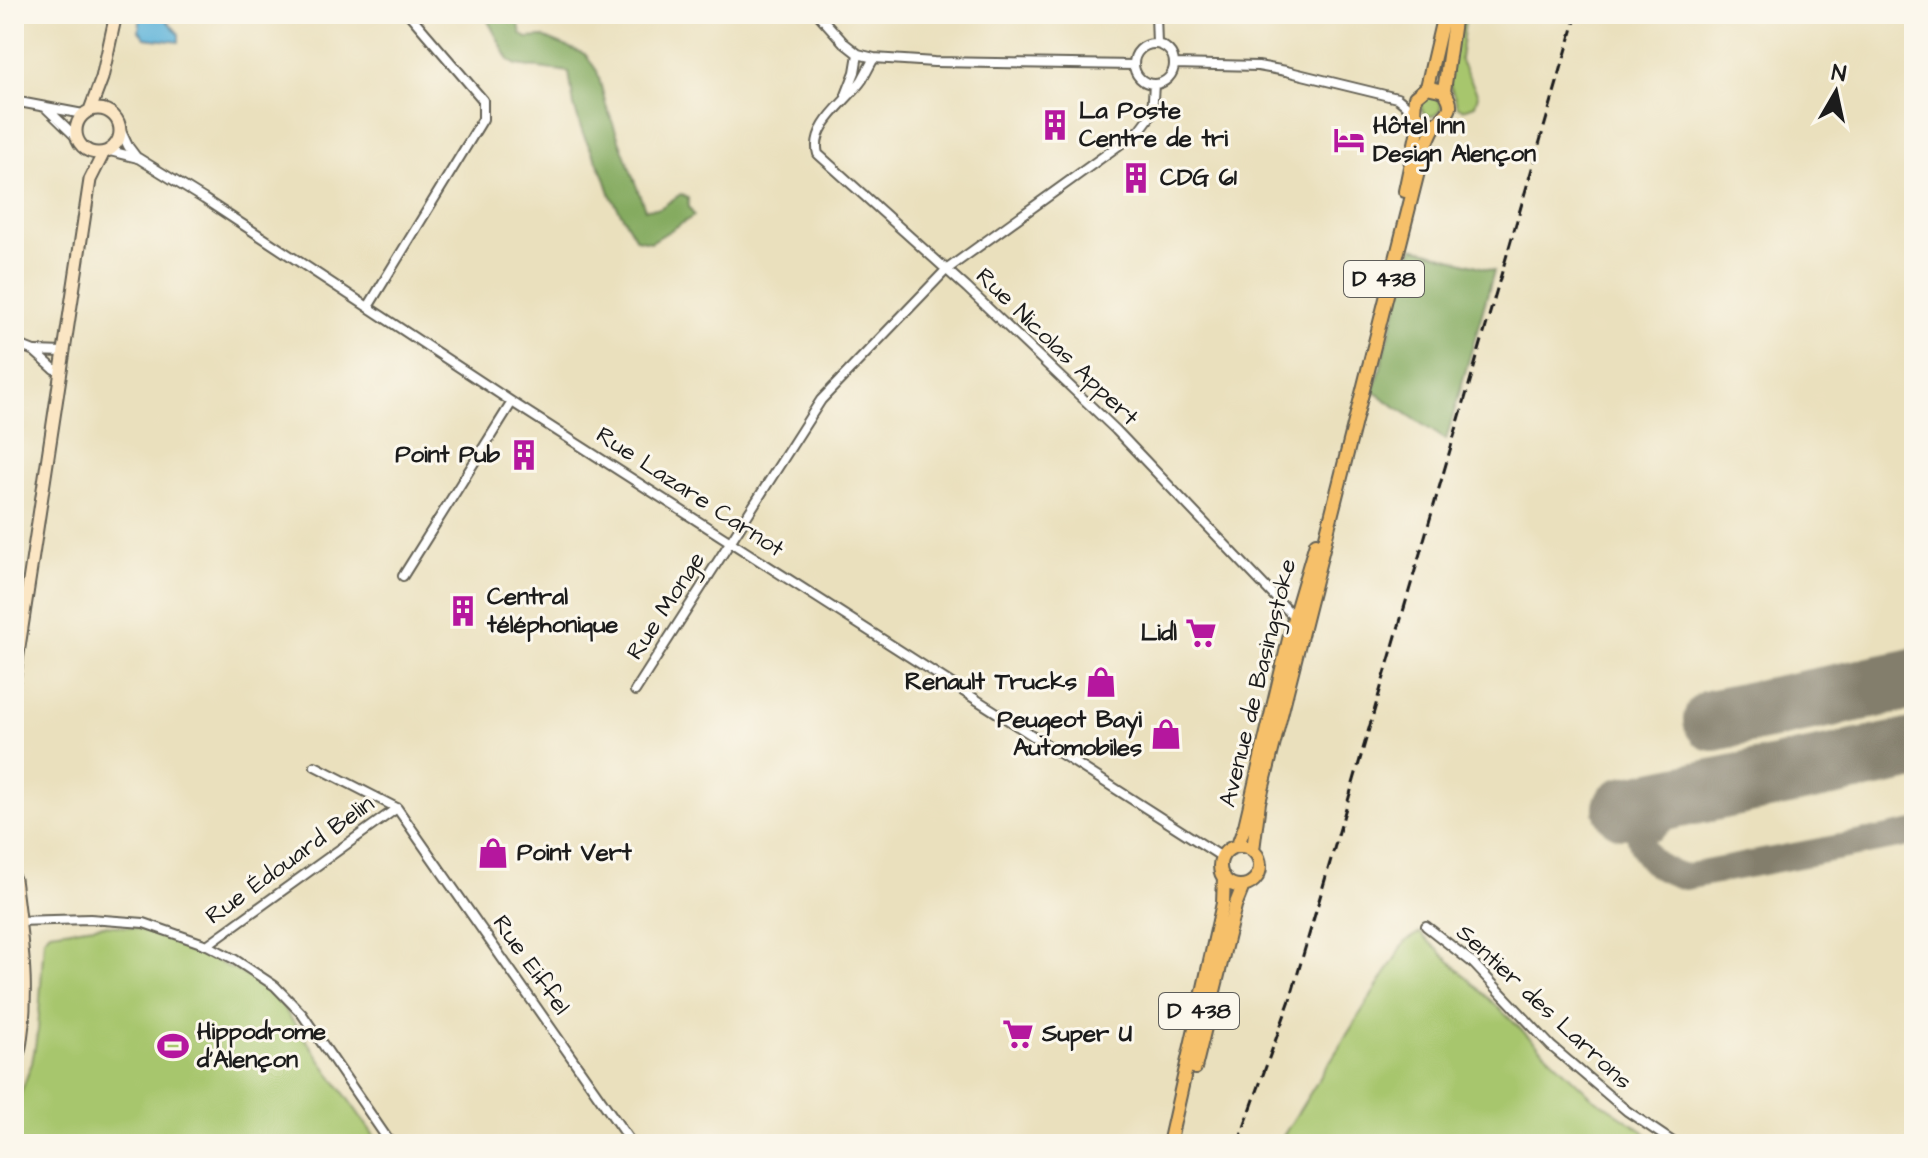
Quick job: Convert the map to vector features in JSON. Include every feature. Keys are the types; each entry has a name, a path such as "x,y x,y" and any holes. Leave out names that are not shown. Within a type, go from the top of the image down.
{"main road":[{"path":"14,680 90,180 83,148 76,137 76,125 86,112 102,78 116,14"},
{"path":"1444,14 1423,90 1413,102 1417,116 1436,123 1445,118 1449,110 1449,100 1444,91 1455,14"},
{"path":"90,180 107,152 116,145 120,129 118,121 107,111 102,78"},
{"path":"1423,90 1444,91"},
{"path":"86,112 107,111"},
{"name":"D 438","path":"1323,532 1404,197 1417,116"},
{"name":"D 438","path":"1323,532 1423,152 1436,123"},
{"path":"83,148 92,153 107,152"},
{"name":"Avenue de Basingstoke","path":"1238,845 1323,532"},
{"name":"Avenue de Basingstoke","path":"1253,850 1259,802 1299,620"},
{"path":"1238,845 1253,850 1260,861 1259,874 1250,884 1243,886 1232,884 1224,877 1220,867 1226,851 1238,845"},
{"name":"D 438","path":"1171,1144 1223,903 1224,877"},
{"path":"14,879 26,1010 14,1074"},
{"name":"D 438","path":"1171,1144 1190,1088 1235,906 1243,886"}],"street":[{"path":"368,307 483,119 483,100 409,14"},
{"path":"818,14 844,43 858,54 874,58 1134,65"},
{"path":"1156,14 1157,44"},
{"path":"1157,44 1170,52 1174,64 1167,80 1154,84 1138,76 1134,65 1136,54 1142,48 1157,44"},
{"name":"Rue Nicolas Appert","path":"844,99 855,72 858,54"},
{"name":"Rue Nicolas Appert","path":"874,58 861,82 844,99 819,135 816,145 818,154 1142,455 1299,620"},
{"path":"1174,64 1258,66 1397,98 1417,116"},
{"name":"Rue Monge","path":"635,691 821,400 946,270 1140,130 1152,114 1154,84"},
{"path":"1397,98 1423,90"},
{"path":"14,101 86,112"},
{"path":"45,107 76,137"},
{"name":"Rue Lazare Carnot","path":"120,129 138,158 1222,857"},
{"name":"Rue Lazare Carnot","path":"107,152 138,158"},
{"path":"14,343 34,351 64,352"},
{"path":"34,351 54,369 61,369"},
{"path":"403,576 512,402"},
{"path":"315,766 397,808"},
{"name":"Rue Édouard Belin","path":"207,945 397,808"},
{"name":"Rue Eiffel","path":"397,808 632,1144"},
{"path":"17,921 144,923 207,945 275,986 302,1014 391,1144"},
{"name":"Sentier des Larrons","path":"1426,926 1473,963 1551,1046 1627,1111 1676,1144"}],"green space":[{"path":"488,14 517,14 521,34 527,38 543,37 585,54 597,71 606,105 645,209 660,208 681,194 688,198 694,216 651,242 636,239 611,196 583,134 574,106 569,72 516,65 509,60 488,21"},
{"path":"1459,14 1466,14 1460,59 1478,95 1475,105 1464,109 1458,107 1449,82"},
{"path":"1431,96 1438,99 1441,106 1438,113 1431,116 1424,113 1421,106 1424,99"},
{"path":"1413,247 1494,271 1446,440 1374,392"},
{"name":"Hippodrome d'Alençon","path":"102,925 131,927 169,938 253,979 277,999 380,1144 14,1144 14,1111 32,1063 38,1030 44,938 50,932"},
{"path":"1420,933 1591,1096 1662,1144 1278,1144 1406,941"}],"water":[{"path":"141,14 161,14 179,34 179,42 145,38 139,31"}],"taxiway":[{"path":"1633,814 1638,827 1653,828 1675,803 1686,796"},
{"path":"1634,806 1642,843 1651,860 1685,877 1914,833"}],"runway":[{"path":"1714,720 1914,679"},
{"path":"1624,808 1914,749"}],"railway":[{"path":"1238,1144 1290,1000 1577,14"}],"place":[{"name":"La Poste Centre de tri","path":"1055,125"},
{"name":"Hôtel Inn Design Alençon","path":"1349,140"},
{"name":"CDG 61","path":"1136,178"},
{"name":"Point Pub","path":"524,455"},
{"name":"Central téléphonique","path":"463,611"},
{"name":"Lidl","path":"1201,633"},
{"name":"Renault Trucks","path":"1101,682"},
{"name":"Peugeot Bayi Automobiles","path":"1166,734"},
{"name":"Point Vert","path":"493,853"},
{"name":"Super U","path":"1018,1034"},
{"name":"Hippodrome d'Alençon","path":"173,1046"}]}
